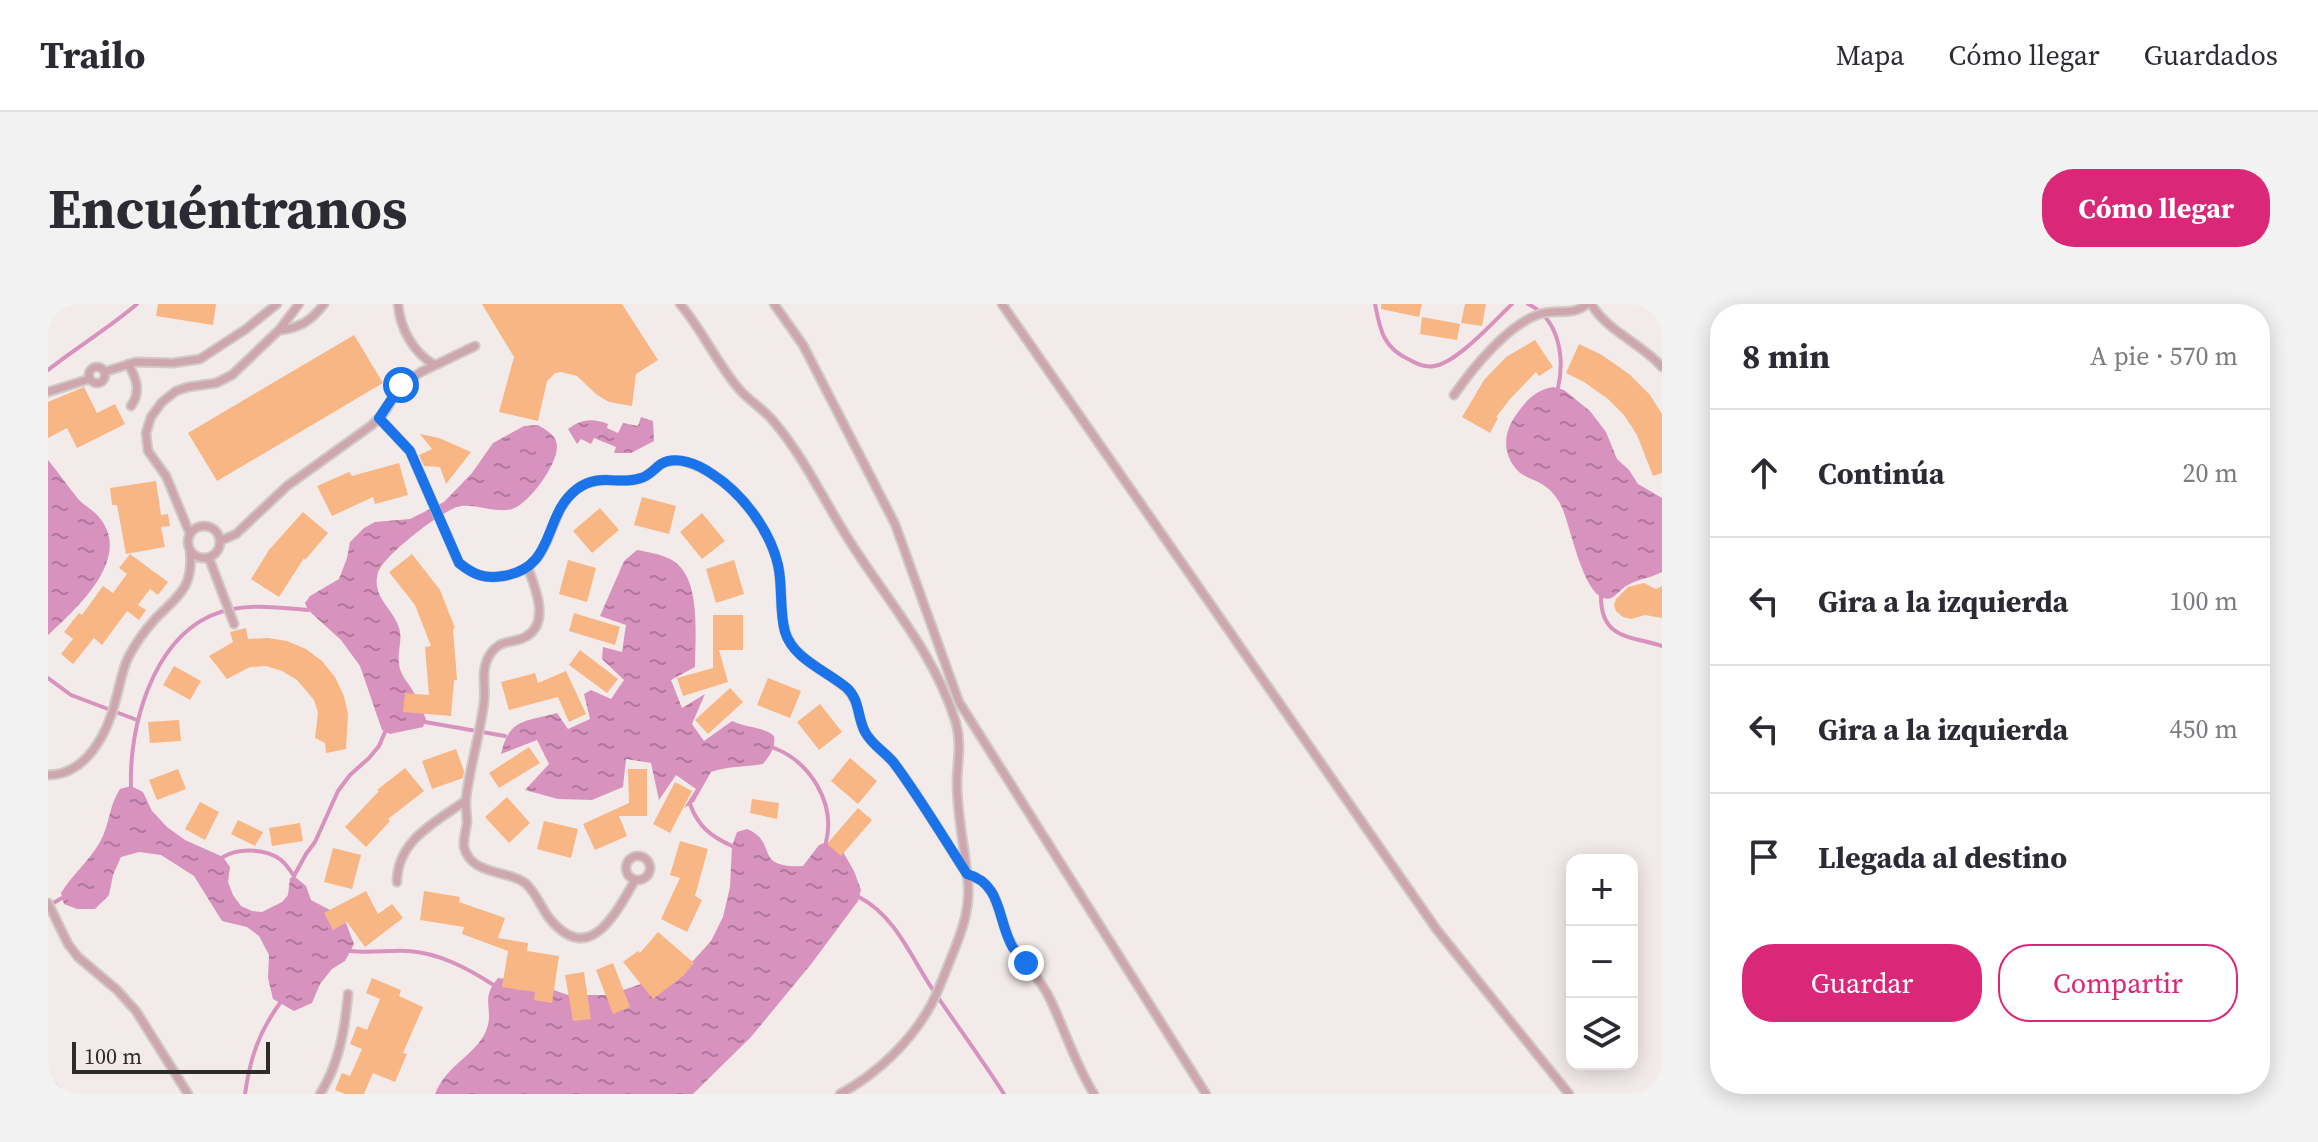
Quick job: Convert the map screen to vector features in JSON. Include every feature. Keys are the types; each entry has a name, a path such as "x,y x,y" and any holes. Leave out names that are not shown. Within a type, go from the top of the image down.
{"lane":[{"path":"48,392 89,379 100,383 105,377 104,372 128,364 200,359 277,304"},
{"path":"48,775 60,775 75,768 100,741 116,702 127,660 156,618 183,591 188,577 190,534 166,476 148,451 146,433 151,417 162,402 176,391 216,383 232,375 279,330 299,304"},
{"path":"279,330 295,329 318,313 324,304"},
{"path":"398,304 403,330 427,361 435,365"},
{"path":"680,304 693,319 724,370 741,392 775,423 805,466 849,540 910,628 930,663 956,723 960,745 957,784 969,901 966,920 933,1001 910,1035 871,1074 840,1094"},
{"path":"774,304 803,345 895,524 959,702 1206,1094"},
{"path":"1002,304 1437,930 1569,1094"},
{"path":"1454,395 1471,372 1510,333 1537,315 1574,312 1589,304 1615,330 1662,367"},
{"path":"220,541 236,534 287,486 372,425 401,385 475,346"},
{"path":"128,364 138,390 131,406"},
{"path":"379,418 410,451 459,563 483,578 515,574 528,568 546,545 566,499 588,482 644,478 665,462 679,460 713,474 745,504 772,546 778,566 785,633 794,647 848,689 855,699 865,732 892,760 967,874 979,877 990,887 1013,947 1050,998 1094,1094"},
{"path":"190,534 198,527 208,526 216,532 220,541 218,551 209,558 198,557 190,550"},
{"path":"209,558 233,621"},
{"path":"528,568 540,616 527,637 503,642 487,660 481,723 465,801 467,821 464,847 470,857 485,869 513,876 526,884 557,927 573,936 589,938 603,929 635,880"},
{"path":"397,882 397,868 404,852 417,836 465,801"},
{"path":"48,903 68,944 136,1011 188,1094"},
{"path":"320,1094 334,1068 348,994"}],"water":[{"path":"1553,387 1564,390 1590,411 1606,432 1617,459 1638,484 1662,498 1662,572 1632,583 1607,599 1596,593 1589,584 1557,498 1544,485 1518,471 1507,451 1509,429 1523,405 1541,391"},
{"path":"641,417 653,421 654,441 631,453 614,453 616,447 594,438 591,444 581,439 577,444 568,429 592,420 608,424 607,428 618,433 623,423 638,426"},
{"path":"538,425 553,436 557,443 556,455 547,473 526,500 519,506 505,510 457,507 400,546 378,573 377,589 400,632 400,668 426,719 423,727 390,734 382,730 360,666 341,640 308,610 305,603 310,596 339,579 350,542 364,528 375,522 410,519 444,502 472,473 493,443 524,426"},
{"path":"48,460 79,500 98,516 108,532 110,548 106,565 86,597 48,635"},
{"path":"637,550 661,555 678,564 692,590 695,667 671,680 682,708 705,694 692,724 704,741 732,721 764,730 774,736 772,751 763,764 711,772 694,802 684,808 696,789 676,775 659,800 651,763 626,759 623,787 592,800 558,799 525,790 549,764 537,740 501,754 504,742 514,728 527,720 557,713 568,729 590,719 584,694 591,690 611,699 624,680 602,659 603,647 622,652 626,625 600,616 624,561"},
{"path":"131,786 143,792 152,811 167,827 185,840 223,857 230,867 228,882 241,906 262,912 282,902 288,895 290,878 294,876 306,886 311,900 346,923 354,944 345,961 332,969 320,984 312,1003 294,1011 273,999 268,978 269,955 259,936 247,927 222,921 194,876 161,855 139,852 121,857 109,895 95,909 77,909 64,904 61,893 100,842 116,795 120,789"},
{"path":"747,829 757,834 771,859 787,866 803,866 819,845 826,842 839,845 861,890 858,901 812,963 751,1037 693,1094 435,1094 446,1075 475,1048 486,1031 489,992 498,978 531,982 568,995 608,995 653,980 692,962 711,941 723,917 730,887 732,846 737,832"}],"building":[{"path":"158,304 216,304 213,325 156,316"},
{"path":"482,304 622,304 658,360 636,374 632,406 609,402 577,376 561,372 555,373 547,381 538,421 499,412 514,357"},
{"path":"1381,304 1422,304 1419,317 1381,309"},
{"path":"1465,304 1486,304 1482,326 1461,323"},
{"path":"1422,317 1460,324 1457,340 1420,334"},
{"path":"354,335 383,383 217,481 188,433"},
{"path":"1535,340 1553,367 1539,376 1536,372 1511,398 1496,417 1490,433 1462,417 1484,380 1506,357"},
{"path":"1579,344 1602,355 1629,374 1650,395 1662,414 1662,473 1653,476 1637,435 1624,415 1608,399 1566,373"},
{"path":"84,387 97,413 115,404 125,424 77,448 67,428 48,438 48,402"},
{"path":"420,434 439,438 471,452 446,484 440,467 424,466 419,455 432,449"},
{"path":"399,463 408,495 375,504 373,497 332,516 317,486 349,472 352,476"},
{"path":"156,481 161,515 168,514 170,526 161,527 165,547 126,554 117,505 112,505 110,488"},
{"path":"642,497 676,506 669,534 634,525"},
{"path":"600,508 619,530 592,553 573,531"},
{"path":"303,512 328,533 304,558 279,597 251,579 269,550"},
{"path":"702,513 725,541 702,559 680,532"},
{"path":"130,554 168,582 158,595 150,589 138,605 146,610 139,620 127,611 102,645 94,638 73,664 61,654 73,639 64,632 79,613 82,615 103,586 113,593 127,574 119,568"},
{"path":"412,554 440,590 455,628 457,680 454,680 451,716 403,712 405,693 429,695 425,647 431,646 415,605 389,572"},
{"path":"568,560 596,568 587,602 559,594"},
{"path":"734,560 744,594 716,603 706,569"},
{"path":"1644,583 1656,589 1662,586 1662,618 1645,615 1631,619 1623,617 1616,611 1616,599 1628,587"},
{"path":"574,613 620,627 615,645 569,631"},
{"path":"713,615 743,615 743,650 719,650 728,682 683,696 677,678 713,668"},
{"path":"246,628 248,639 287,641 306,649 322,661 335,677 344,696 348,714 346,749 326,753 325,743 315,738 318,713 314,700 297,680 282,671 266,666 250,667 227,679 209,656 233,642 230,632"},
{"path":"580,650 618,679 607,693 569,665"},
{"path":"174,666 201,681 190,700 163,685"},
{"path":"566,671 586,714 569,722 558,697 509,710 501,682 535,673 538,683"},
{"path":"768,678 801,691 790,718 757,705"},
{"path":"730,688 743,702 708,734 695,720"},
{"path":"820,704 842,732 819,750 797,722"},
{"path":"179,720 181,741 150,743 148,722"},
{"path":"529,747 540,763 499,788 489,773"},
{"path":"456,749 464,771 463,778 432,789 422,761"},
{"path":"850,758 877,781 858,804 831,781"},
{"path":"405,768 424,791 388,819 390,821 366,847 345,827 377,790"},
{"path":"178,769 186,789 157,800 149,780"},
{"path":"628,769 647,769 647,816 619,816 627,836 595,850 583,824 629,803"},
{"path":"675,782 692,791 670,833 653,824"},
{"path":"507,797 530,823 509,843 485,817"},
{"path":"752,799 779,803 777,819 750,813"},
{"path":"200,802 219,812 205,840 185,829"},
{"path":"858,808 872,820 841,856 827,844"},
{"path":"238,820 263,832 255,846 231,834"},
{"path":"544,821 578,829 571,858 537,849"},
{"path":"300,823 303,841 272,846 269,828"},
{"path":"680,841 708,849 695,896 702,900 687,932 661,919 680,878 670,875"},
{"path":"333,848 361,855 352,889 324,882"},
{"path":"366,891 378,914 392,904 403,918 365,947 347,922 333,930 324,913"},
{"path":"424,891 460,897 459,902 505,918 498,938 528,943 527,951 559,956 552,1003 534,1000 535,992 502,987 508,951 462,934 464,927 420,920"},
{"path":"658,932 694,963 683,976 653,999 623,962 638,951 640,953"},
{"path":"613,963 630,1007 613,1014 596,970"},
{"path":"584,972 591,1019 573,1021 565,975"},
{"path":"372,978 401,990 399,996 423,1007 403,1053 407,1054 395,1082 373,1073 364,1094 345,1094 335,1090 342,1073 350,1076 362,1049 350,1044 357,1026 367,1030 380,999 366,993"}],"waterway":[{"path":"48,370 137,304"},
{"path":"1375,304 1388,344 1401,355 1431,366 1454,357 1512,304"},
{"path":"1528,304 1547,319 1557,340 1561,364 1558,388"},
{"path":"1601,597 1602,611 1612,629 1662,646"},
{"path":"131,786 134,738 148,689 159,666 190,629 210,616 233,609 308,610"},
{"path":"48,678 71,695 137,720"},
{"path":"425,722 505,736"},
{"path":"223,857 244,851 268,853 281,860 294,876 315,842 338,791 379,746 385,732"},
{"path":"774,748 799,763 817,786 827,813 826,842"},
{"path":"690,804 706,830 732,846"},
{"path":"859,897 892,925 1004,1094"},
{"path":"50,905 62,898"},
{"path":"350,951 408,951 431,955 463,967 492,984"},
{"path":"245,1094 256,1046 280,1003"},
{"path":"48,1078 64,1094"}],"route":[{"path":"401,385 379,418 410,451 459,563 483,578 515,574 528,568 546,545 566,499 588,482 644,478 665,462 679,460 713,474 731,490 745,504 772,546 778,566 785,633 808,660 848,689 855,699 865,732 892,760 967,874 979,877 990,887 1013,947 1026,963"}]}
